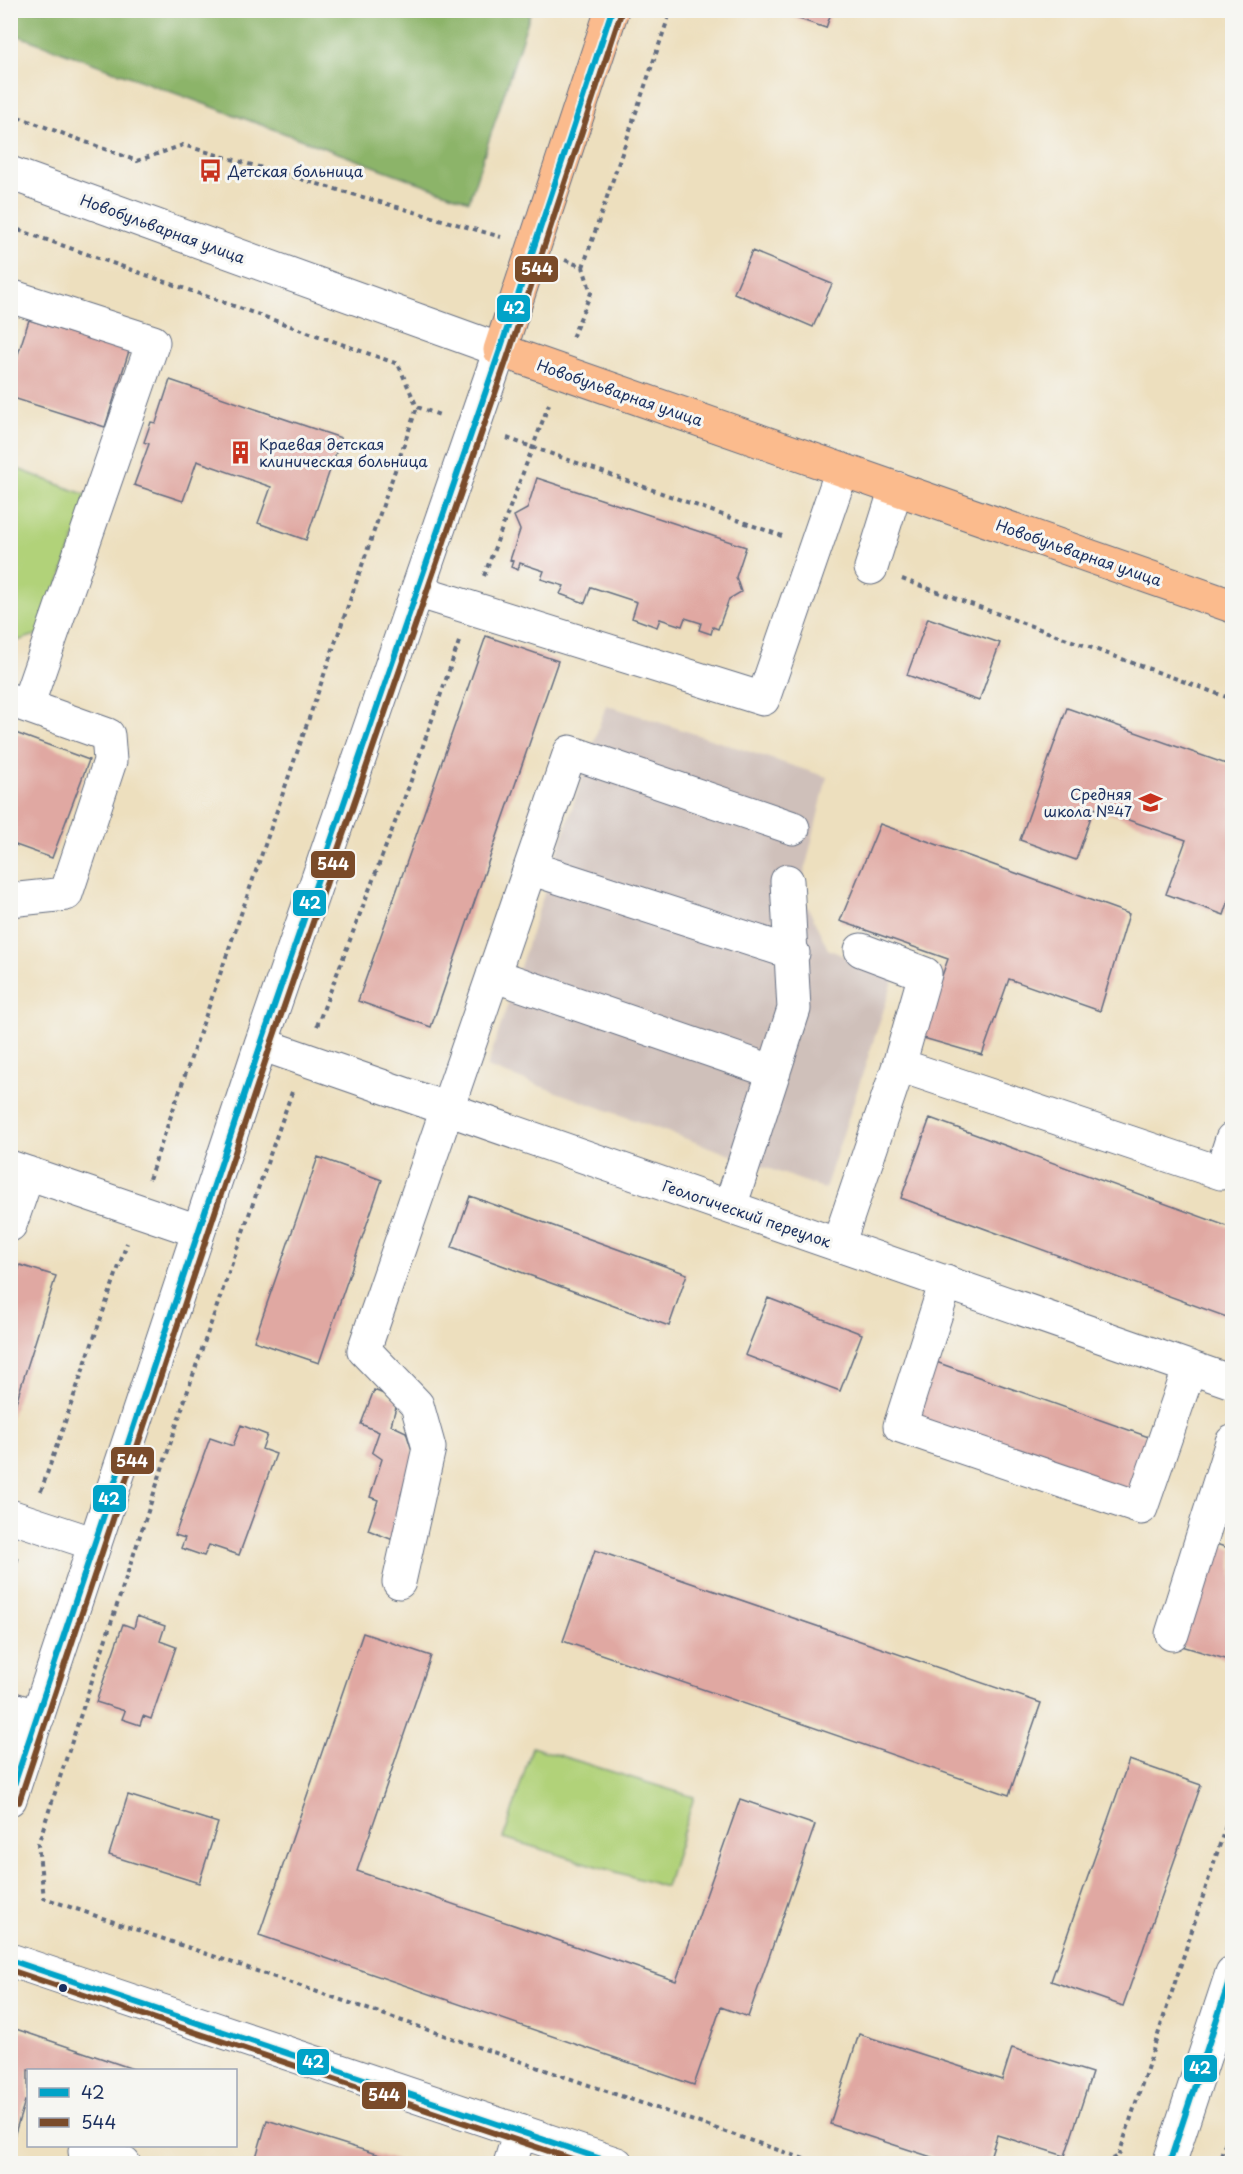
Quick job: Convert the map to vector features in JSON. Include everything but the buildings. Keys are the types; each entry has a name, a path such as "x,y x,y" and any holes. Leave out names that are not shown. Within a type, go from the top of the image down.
{"main road":[{"path":"500,350 612,10"},
{"name":"Новобульварная улица","path":"500,350 1233,606"}],"street":[{"name":"Новобульварная улица","path":"10,173 500,350"},
{"path":"10,296 153,342 19,703 108,735 110,762 66,894 10,900"},
{"path":"10,1799 24,1712 95,1544 261,1044 500,350"},
{"path":"417,591 763,699 842,470"},
{"path":"871,568 896,488"},
{"path":"399,1582 429,1448 417,1405 364,1350 570,752 794,828"},
{"path":"530,868 793,953"},
{"path":"730,1207 794,1010 793,953 787,881"},
{"path":"838,1245 899,1065 925,974 861,950"},
{"path":"493,975 774,1072"},
{"name":"Геологический переулок","path":"261,1044 1233,1382"},
{"path":"899,1065 1221,1173 1233,1139"},
{"path":"10,1226 19,1170 198,1231"},
{"path":"946,1282 900,1426 1141,1508 1190,1367"},
{"path":"1172,1634 1233,1443"},
{"path":"20,1519 95,1544"},
{"path":"10,1960 520,2131 582,2158 617,2163"},
{"path":"1169,2163 1233,1972"},
{"path":"510,2163 520,2131"},
{"path":"87,2163 85,2151 124,2163"}],"path":[{"path":"591,293 583,267 671,10"},
{"path":"10,114 137,161 183,145 534,248 583,267"},
{"path":"10,227 398,364 417,407 138,1210 20,1519 10,1579"},
{"path":"417,407 474,428 534,446 815,548"},
{"path":"534,446 471,608 409,786 304,1059 195,1366 38,1844 44,1898 819,2163"},
{"path":"871,568 1233,699"},
{"path":"1116,2163 1233,1807"},
{"path":"1218,2163 1233,2124"},
{"path":"1105,2163 1119,2156"}],"shaded area":[{"path":"606,705 827,777 800,891 828,949 894,978 825,1189 487,1067"}],"green space":[{"path":"10,11 531,11 469,201 11,33"},
{"path":"10,466 89,496 42,633 11,643"},
{"path":"532,1747 694,1797 666,1887 504,1838"}],"transit line":[{"name":"42","path":"10,1797 261,1044 500,350 612,10"},
{"name":"544","path":"19,1802 270,1047 509,353 621,13"},
{"name":"42","path":"10,1960 616,2164"},
{"name":"544","path":"10,1970 587,2164"},
{"name":"42","path":"1169,2164 1232,1973"}],"place":[{"name":"Детская больница","path":"210,170"},
{"name":"Краевая детская клиническая больница","path":"241,452"},
{"name":"Средняя школа №47","path":"1150,802"}]}
